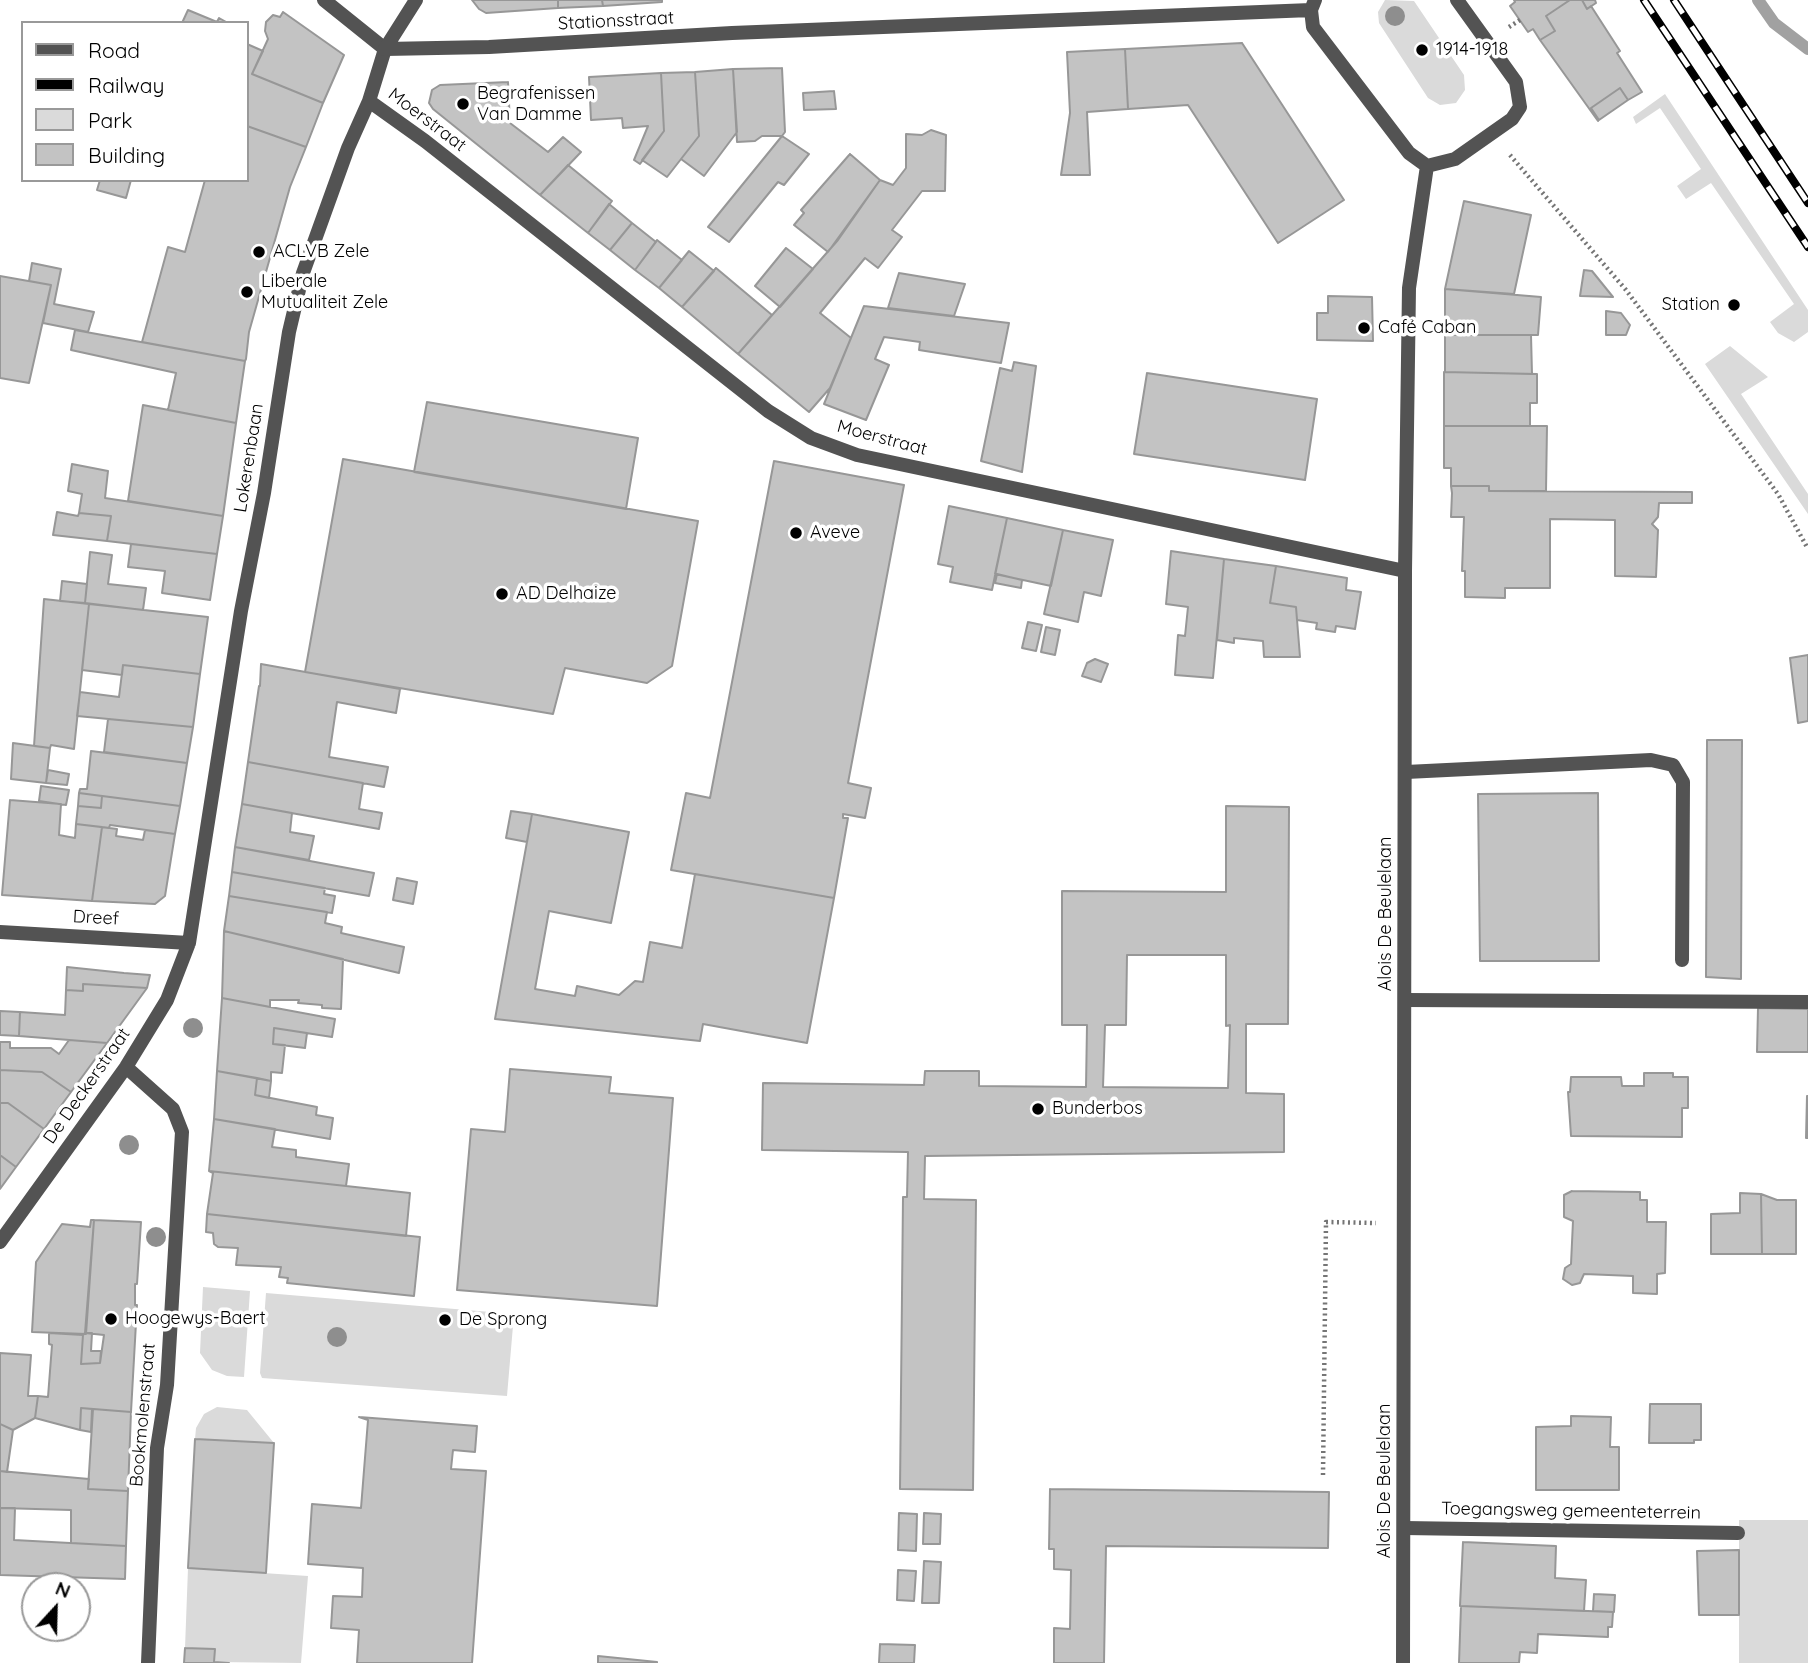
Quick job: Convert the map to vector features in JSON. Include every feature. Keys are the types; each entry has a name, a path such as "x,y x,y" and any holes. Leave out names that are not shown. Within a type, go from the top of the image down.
{"street":[{"path":"324,0 386,49"},
{"name":"Lokerenbaan","path":"189,943 241,611 264,493 289,332 303,273 348,148 369,101 386,49 416,0"},
{"path":"1313,5 1313,27 1409,153 1427,166 1455,159 1512,119 1520,107 1517,82 1457,0"},
{"name":"Stationsstraat","path":"386,49 489,47 1313,5"},
{"name":"Moerstraat","path":"369,101 425,141 768,411 811,438 857,455 1405,571"},
{"name":"Alois De Beulelaan","path":"1403,1663 1405,571 1409,289 1427,166"},
{"path":"1406,772 1651,760 1673,765 1683,782 1682,960"},
{"name":"Dreef","path":"0,932 189,943"},
{"name":"De Deckerstraat","path":"0,1242 125,1067 167,1000 189,943"},
{"path":"1405,1000 1808,1002"},
{"name":"Bookmolenstraat","path":"125,1067 173,1110 181,1132 167,1385 157,1448 148,1663"},
{"name":"Toegangsweg gemeenteterrein","path":"1404,1528 1738,1533"}],"path":[{"path":"1492,133 1626,289 1778,494 1808,549"},
{"path":"1323,1475 1326,1222 1405,1224"}],"green space":[{"path":"1385,0 1414,1 1464,75 1465,90 1456,103 1440,105 1428,98 1379,23 1378,12"},
{"path":"1665,94 1808,310 1808,332 1794,342 1778,333 1770,322 1794,304 1711,183 1686,199 1677,186 1701,169 1660,108 1636,124 1633,117"},
{"path":"1730,346 1768,377 1741,394 1808,494 1808,514 1705,364"},
{"path":"203,1287 250,1291 244,1377 227,1376 212,1370 200,1353"},
{"path":"266,1293 514,1314 507,1396 262,1378 260,1373"},
{"path":"217,1407 247,1410 274,1443 195,1439 196,1428 204,1414"},
{"path":"1739,1520 1808,1520 1808,1663 1739,1663"},
{"path":"188,1568 308,1576 301,1663 214,1662 214,1649 185,1648"}],"building":[{"path":"472,0 558,0 558,8 486,13"},
{"path":"558,0 602,0 603,6 558,8"},
{"path":"602,0 662,0 662,2 603,6"},
{"path":"1514,0 1570,0 1546,16 1555,31 1540,40 1533,29 1528,32 1510,6"},
{"path":"1570,0 1582,0 1587,9 1591,6 1642,92 1628,100 1620,88 1591,108 1598,121 1540,40 1555,31 1546,16"},
{"path":"1582,0 1595,0 1596,3 1587,9"},
{"path":"188,10 215,21 183,21"},
{"path":"283,12 344,55 323,103 252,74 268,39 266,22 273,15 280,17"},
{"path":"1242,43 1344,200 1278,243 1188,105 1128,109 1125,49"},
{"path":"248,44 263,51 252,74 323,103 306,147 248,126"},
{"path":"1125,49 1128,109 1087,112 1090,175 1061,175 1070,113 1067,52"},
{"path":"782,68 785,132 782,136 762,136 755,141 737,142 733,69"},
{"path":"733,69 737,132 704,176 681,159 699,136 695,72"},
{"path":"695,72 699,136 667,177 642,160 664,131 661,73"},
{"path":"661,73 664,131 640,164 634,160 648,126 623,128 622,118 591,120 589,77"},
{"path":"508,82 510,123 548,152 563,137 581,152 540,195 429,103 432,90 440,85"},
{"path":"1620,88 1628,100 1599,120 1591,108"},
{"path":"834,91 836,109 804,110 803,93"},
{"path":"248,126 306,147 290,187 249,332 245,361 142,342 168,247 185,252 204,182 248,182"},
{"path":"931,130 946,135 945,191 922,191 892,230 902,237 878,268 865,258 820,313 851,338 830,388 809,412 738,354 838,240 880,180 893,185 906,168 906,134 922,135"},
{"path":"782,136 809,154 784,185 778,182 729,242 708,227"},
{"path":"850,154 880,180 828,252 794,225 804,213 801,210"},
{"path":"568,165 612,201 588,233 540,195"},
{"path":"99,182 130,182 126,198 97,190"},
{"path":"1464,201 1531,215 1514,294 1445,289"},
{"path":"609,204 632,223 610,250 588,233"},
{"path":"632,223 656,242 635,270 610,250"},
{"path":"657,240 682,260 659,288 635,270"},
{"path":"786,248 813,269 780,307 755,286"},
{"path":"689,251 714,271 682,307 659,288"},
{"path":"32,263 61,269 54,304 94,312 88,332 43,323 51,285 29,281"},
{"path":"716,268 772,315 738,354 682,307"},
{"path":"1584,270 1592,271 1613,297 1580,296"},
{"path":"899,273 965,284 954,316 888,308"},
{"path":"0,276 51,285 29,383 0,378"},
{"path":"1445,289 1541,297 1538,335 1445,335"},
{"path":"1328,296 1372,297 1373,341 1317,340 1317,313 1328,313"},
{"path":"864,306 1009,323 1001,363 919,350 920,342 884,337 875,359 889,365 866,420 824,404"},
{"path":"1606,311 1621,313 1630,325 1626,335 1606,335"},
{"path":"75,330 245,361 236,423 168,410 176,373 71,350"},
{"path":"1445,335 1531,335 1532,374 1445,372"},
{"path":"1014,362 1036,366 1022,472 981,461 1000,368 1012,371"},
{"path":"1444,372 1537,374 1537,403 1530,403 1530,426 1444,426"},
{"path":"1147,373 1317,399 1305,480 1134,454"},
{"path":"427,402 638,438 626,509 414,472"},
{"path":"143,405 236,423 223,516 128,501"},
{"path":"1444,426 1547,426 1546,491 1489,491 1489,486 1451,486 1451,468 1444,468"},
{"name":"AD Delhaize","path":"343,459 698,521 672,666 647,683 565,668 553,714 305,672"},
{"path":"774,461 904,485 848,783 871,788 865,818 843,814 843,818 848,818 834,898 671,870 686,793 710,798"},
{"path":"72,464 108,471 105,498 223,516 217,554 107,541 111,516 79,513 82,494 68,491"},
{"path":"1451,486 1489,486 1489,491 1692,492 1692,503 1659,503 1658,517 1652,524 1658,530 1656,577 1615,576 1615,520 1550,519 1550,588 1505,588 1505,598 1465,597 1465,571 1462,571 1464,517 1451,517"},
{"path":"949,506 1007,518 992,590 950,582 953,567 938,564"},
{"path":"57,512 78,516 79,513 111,516 107,541 53,535"},
{"path":"1007,518 1063,530 1051,586 995,574"},
{"path":"1063,530 1113,540 1101,596 1084,592 1078,622 1044,614"},
{"path":"131,544 217,554 210,600 162,593 165,571 128,567"},
{"path":"1171,551 1224,559 1213,678 1175,675 1178,635 1185,636 1188,607 1166,604"},
{"path":"90,552 112,555 108,584 146,588 143,610 85,603"},
{"path":"1224,559 1276,566 1270,603 1296,607 1300,657 1264,657 1263,641 1234,638 1234,643 1217,640"},
{"path":"1276,566 1347,578 1346,590 1361,592 1355,629 1336,626 1335,632 1316,629 1317,623 1297,620 1296,607 1270,603"},
{"path":"997,574 1022,580 1021,588 995,583"},
{"path":"62,581 87,584 85,603 60,601"},
{"path":"44,599 89,604 74,749 51,745 50,748 34,746"},
{"path":"89,604 208,617 200,674 123,665 122,675 82,670"},
{"path":"1028,622 1042,625 1036,651 1022,648"},
{"path":"1046,627 1060,630 1055,655 1041,652"},
{"path":"1808,655 1808,721 1798,723 1790,658"},
{"path":"1095,659 1108,664 1101,682 1082,676 1087,663"},
{"path":"261,664 400,689 396,713 337,702 329,757 388,767 384,787 248,762"},
{"path":"123,665 200,674 193,727 77,716 80,692 119,697"},
{"path":"108,719 193,727 187,763 104,752"},
{"path":"1707,740 1742,740 1741,979 1706,977"},
{"path":"13,743 50,748 46,783 11,779"},
{"path":"91,751 187,763 180,806 79,793 80,789 87,789"},
{"path":"248,762 363,783 359,809 382,813 379,829 242,804"},
{"path":"48,770 69,774 67,785 46,783"},
{"path":"41,786 69,790 66,805 39,801"},
{"path":"79,793 102,796 101,808 78,806"},
{"path":"1598,793 1599,961 1480,961 1478,794"},
{"path":"102,796 180,806 175,834 110,825 109,828 76,824 78,806 101,808"},
{"path":"10,800 61,804 59,835 75,838 76,824 102,827 92,901 2,895"},
{"path":"242,804 292,813 290,832 314,836 309,860 235,847"},
{"path":"1226,806 1289,807 1288,1024 1246,1024 1246,1093 1284,1094 1284,1152 925,1156 924,1199 976,1200 973,1490 900,1489 903,1197 907,1197 908,1152 762,1150 763,1083 924,1085 925,1071 979,1071 979,1086 1086,1087 1087,1025 1062,1025 1062,891 1226,892","holes":["1127,955 1226,955 1226,1026 1230,1025 1228,1088 1103,1087 1105,1025 1126,1025"]},
{"path":"511,811 532,814 527,842 506,838"},
{"path":"532,814 629,832 611,923 549,911 535,989 575,996 577,986 619,995 635,981 643,982 650,942 682,948 695,874 834,898 807,1043 703,1024 700,1041 495,1019"},
{"path":"102,827 117,829 116,836 143,840 145,830 175,834 165,896 155,904 92,901"},
{"path":"235,847 374,873 369,896 232,872"},
{"path":"232,872 325,888 324,894 335,896 332,913 229,896"},
{"path":"397,878 417,882 413,904 393,900"},
{"path":"229,896 327,912 325,923 342,927 341,933 404,947 399,973 224,931"},
{"path":"224,931 343,959 341,1009 298,1003 299,1000 270,1000 270,1007 222,998"},
{"path":"67,967 150,975 147,988 83,984 83,991 66,990"},
{"path":"83,984 147,988 107,1043 19,1036 20,1012 65,1015 66,990 83,991"},
{"path":"222,998 335,1019 332,1037 274,1028 273,1044 285,1045 282,1073 271,1072 271,1081 217,1071"},
{"path":"1758,1008 1808,1009 1808,1052 1757,1052"},
{"path":"0,1011 20,1012 19,1036 0,1035"},
{"path":"274,1028 307,1033 305,1048 273,1044"},
{"path":"69,1040 107,1043 71,1092 42,1072 0,1070 0,1042 10,1042 10,1048 51,1048 59,1054"},
{"path":"510,1069 611,1077 609,1093 673,1098 657,1306 457,1290 471,1129 505,1132"},
{"path":"0,1070 42,1072 71,1092 44,1129 8,1103 0,1103"},
{"path":"217,1071 257,1078 255,1095 317,1107 316,1115 333,1118 330,1139 214,1119"},
{"path":"1644,1073 1673,1073 1673,1077 1688,1077 1688,1108 1682,1108 1682,1137 1571,1136 1568,1092 1571,1077 1621,1077 1622,1086 1644,1086"},
{"path":"257,1078 271,1081 269,1098 255,1095"},
{"path":"1807,1096 1808,1138 1806,1138"},
{"path":"0,1103 8,1103 44,1129 16,1167 0,1155"},
{"path":"214,1119 275,1129 272,1147 296,1150 296,1157 349,1164 346,1186 209,1171"},
{"path":"0,1155 16,1167 0,1189"},
{"path":"209,1171 410,1193 406,1236 207,1214 213,1173"},
{"path":"1572,1191 1640,1192 1640,1200 1647,1200 1647,1222 1666,1222 1665,1273 1657,1274 1657,1294 1633,1293 1633,1276 1584,1274 1580,1283 1572,1285 1563,1279 1565,1268 1571,1264 1573,1221 1564,1217 1564,1195"},
{"path":"1740,1193 1761,1194 1762,1254 1711,1254 1711,1214 1740,1213"},
{"path":"1761,1194 1777,1200 1796,1200 1796,1254 1762,1254"},
{"path":"207,1214 420,1237 414,1296 287,1283 288,1278 279,1277 281,1267 236,1265 238,1248 218,1247 214,1244 213,1233 206,1232"},
{"path":"91,1220 94,1220 86,1334 32,1332 36,1262 62,1224 90,1227"},
{"name":"Hoogewys-Baert","path":"94,1220 141,1222 135,1284 137,1305 131,1412 81,1408 80,1430 35,1418 38,1396 48,1397 52,1345 49,1344 49,1333 83,1335 81,1364 100,1363 104,1335 85,1333"},
{"path":"85,1333 92,1333 91,1351 101,1351 100,1363 81,1364"},
{"path":"0,1353 31,1355 28,1396 38,1396 35,1418 13,1430 0,1424"},
{"path":"1650,1404 1701,1404 1701,1440 1694,1440 1694,1443 1649,1443"},
{"path":"81,1408 92,1409 91,1432 80,1430"},
{"path":"93,1409 131,1412 128,1491 88,1489"},
{"path":"1571,1416 1611,1417 1610,1447 1619,1447 1619,1490 1536,1490 1536,1427 1571,1426"},
{"path":"359,1417 477,1426 475,1452 453,1450 451,1469 486,1471 472,1663 357,1663 359,1630 331,1628 333,1596 362,1597 363,1568 308,1564 312,1504 361,1508 368,1420"},
{"path":"0,1424 13,1430 7,1472 0,1471"},
{"path":"195,1439 274,1443 266,1573 188,1568"},
{"path":"0,1471 89,1479 88,1489 128,1491 126,1546 71,1543 71,1510 0,1508"},
{"path":"1050,1489 1329,1492 1328,1548 1106,1546 1104,1663 1054,1663 1054,1628 1070,1629 1071,1570 1054,1569 1054,1549 1049,1549"},
{"path":"0,1508 15,1508 14,1540 126,1546 125,1579 91,1578 91,1572 21,1572 21,1576 0,1575"},
{"path":"899,1513 917,1514 916,1551 898,1550"},
{"path":"924,1513 941,1514 940,1544 923,1544"},
{"path":"1463,1542 1556,1546 1555,1578 1586,1580 1584,1611 1460,1606"},
{"path":"1739,1550 1739,1615 1699,1615 1697,1551"},
{"path":"924,1561 941,1562 939,1603 922,1603"},
{"path":"898,1570 916,1571 914,1601 897,1600"},
{"path":"1594,1594 1615,1595 1614,1612 1593,1611"},
{"path":"1461,1606 1613,1612 1612,1627 1608,1627 1608,1637 1538,1634 1537,1653 1520,1652 1519,1663 1459,1663"},
{"path":"880,1644 915,1645 914,1663 879,1663"},
{"path":"185,1648 215,1649 214,1662 229,1663 184,1663"},
{"path":"598,1656 657,1662 657,1663 598,1663"}],"waterway":[{"path":"1758,0 1774,23 1808,49"}],"railway":[{"path":"1644,0 1808,247"},
{"path":"1674,0 1808,203"}],"place":[{"name":"1914-1918","path":"1422,50"},
{"name":"Begrafenissen Van Damme","path":"463,104"},
{"name":"ACLVB Zele","path":"259,252"},
{"name":"Liberale Mutualiteit Zele","path":"247,292"},
{"name":"Station","path":"1734,305"},
{"name":"Café Caban","path":"1364,328"},
{"name":"Aveve","path":"796,533"},
{"name":"AD Delhaize","path":"502,594"},
{"name":"Bunderbos","path":"1038,1109"},
{"name":"Hoogewys-Baert","path":"111,1319"},
{"name":"De Sprong","path":"445,1320"}]}
